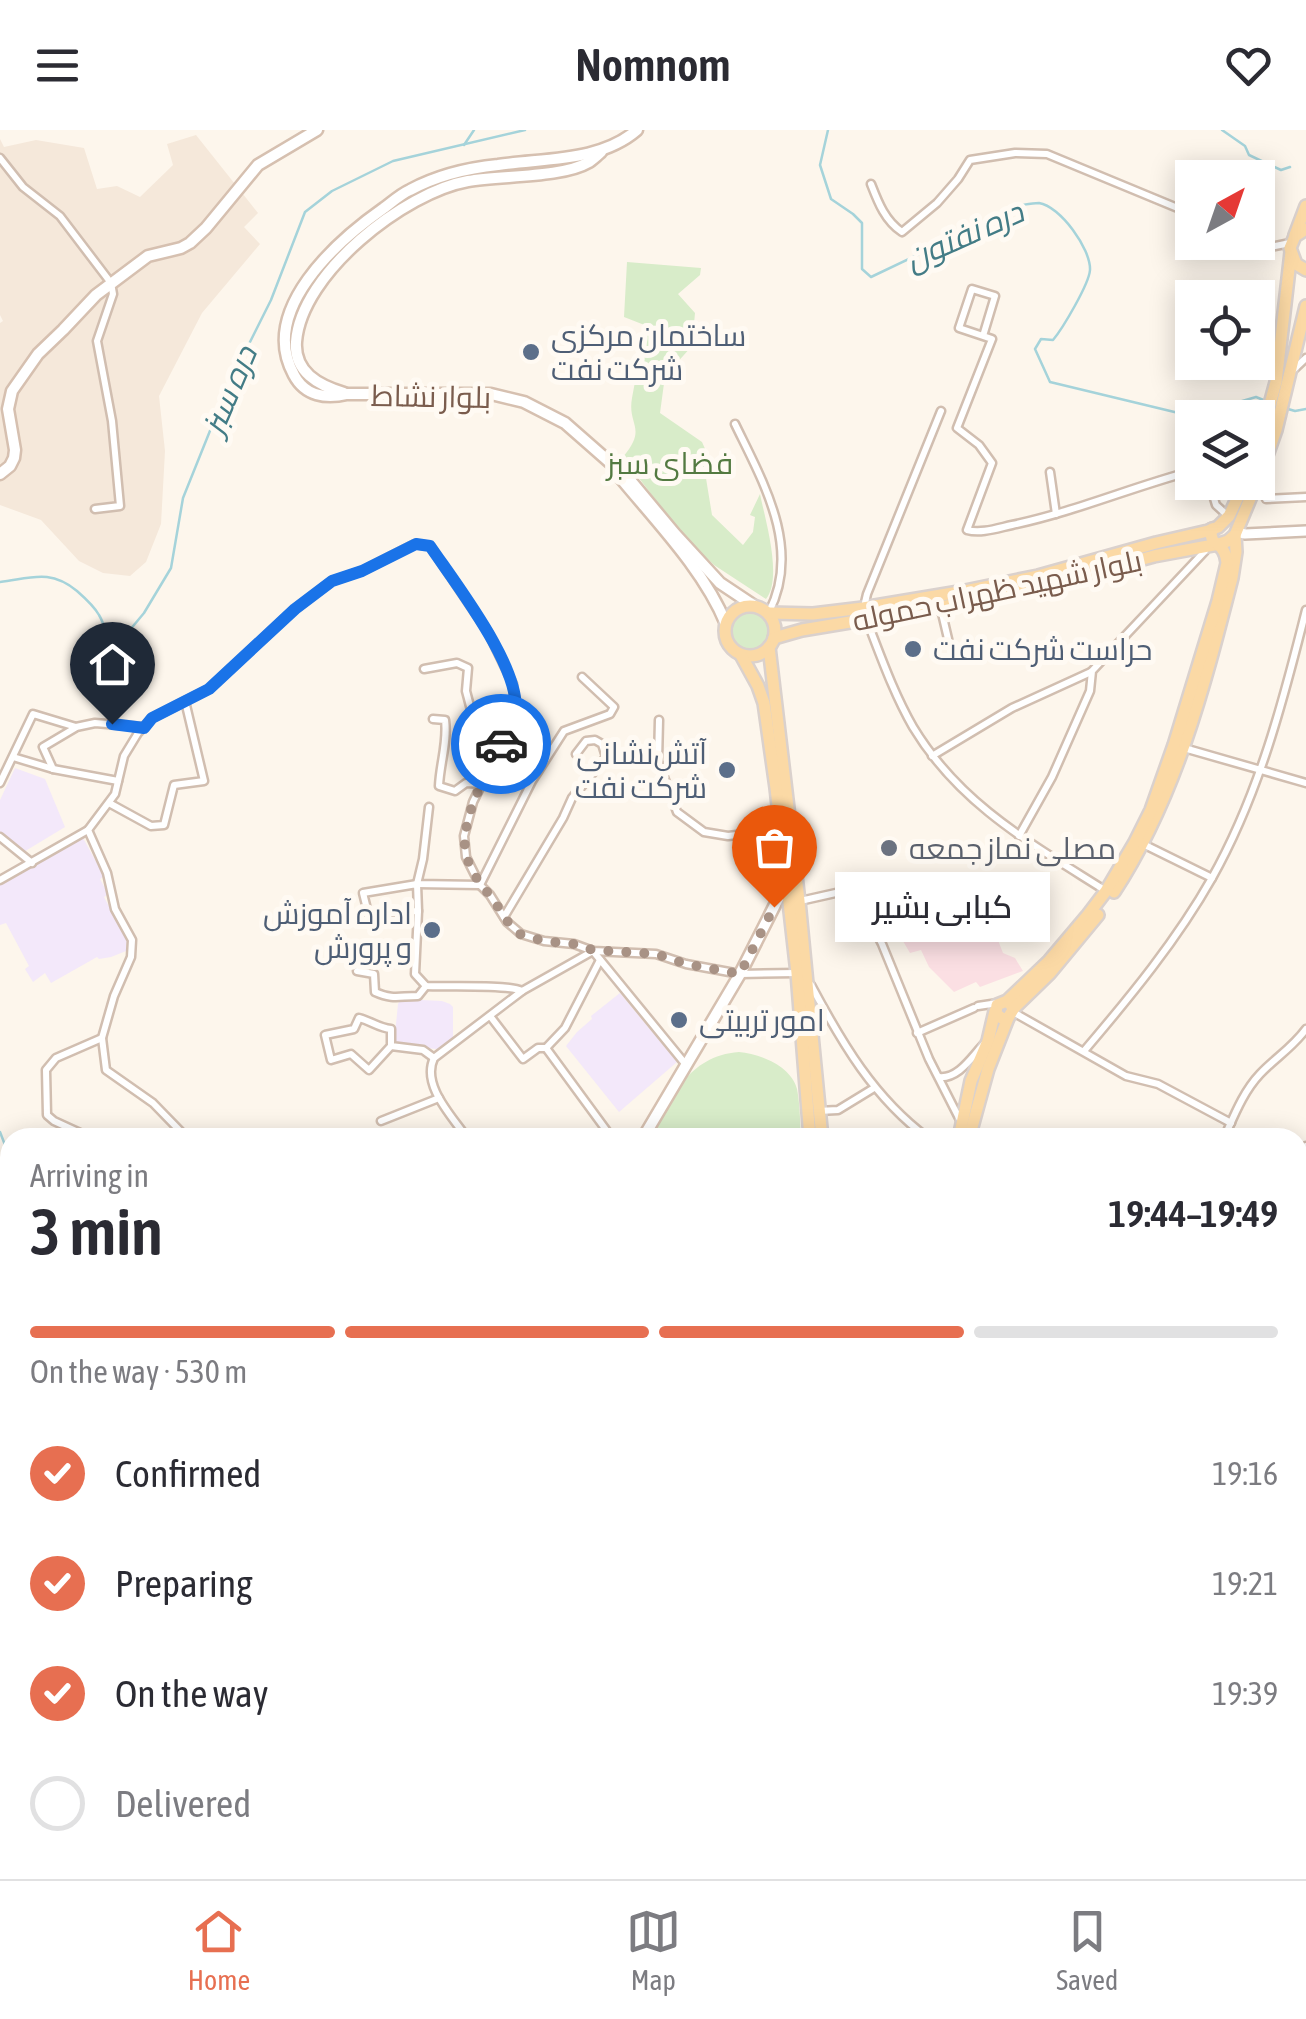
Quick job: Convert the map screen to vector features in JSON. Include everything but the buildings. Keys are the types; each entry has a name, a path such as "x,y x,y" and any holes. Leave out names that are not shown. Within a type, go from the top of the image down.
{"main road":[{"path":"0,474 14,458 8,409 12,392 38,354 96,294 148,256 190,244 258,166 316,130"},
{"name":"بلوار نشاط","path":"638,130 620,144 602,151 452,173 409,190 325,257 303,286 289,317 284,346 298,383 316,395 330,398 347,394 491,394 524,402 565,423 614,466 698,574 726,624"},
{"path":"1285,380 1284,304 1306,206"},
{"path":"1296,240 1296,264 1306,270"},
{"path":"1275,413 1306,306 1294,296 1284,304"},
{"name":"بلوار نشاط","path":"614,466 632,480 720,583 752,606"},
{"path":"964,1128 971,1081 1006,1009 1109,893 1143,844 1158,814 1184,748 1232,578 1236,552 1233,525 1240,500"},
{"path":"1208,531 1233,525 1247,500"},
{"name":"بلوار شهید ظهراب حموله","path":"769,613 865,614 940,607 1220,544 1228,541 1233,525"},
{"path":"1109,893 1151,810 1218,601 1226,556 1208,531"},
{"path":"1205,548 1208,531"},
{"name":"بلوار شهید ظهراب حموله","path":"772,643 865,614 1038,576 1208,531"},
{"path":"809,1128 801,974 799,901 774,682 775,625 769,613 752,606 741,607 732,612 724,632 728,644 741,655 764,703 801,974 820,1128"},
{"path":"802,613 794,622 806,630"},
{"path":"741,655 759,655 772,643"},
{"path":"758,686 765,676 774,682"},
{"path":"649,1128 740,974 787,882"},
{"path":"965,1128 1006,1009"}],"street":[{"path":"871,184 884,214 902,232 937,202 970,160 1015,153 1047,154 1175,207"},
{"path":"0,158 23,187 60,216 112,283 113,294 97,341 112,421 120,506 95,509"},
{"path":"983,336 995,296 972,288 959,328 983,336 992,339 956,428 979,445 992,462 967,530 981,531 1056,514 1175,476"},
{"path":"1285,380 1306,358"},
{"path":"941,411 867,594 865,614 896,694 932,756 971,800 1019,836 1109,893"},
{"path":"736,424 773,505 778,528 780,582 769,613"},
{"path":"1050,472 1056,514"},
{"path":"1275,498 1306,497"},
{"path":"1214,500 1245,534 1306,531"},
{"path":"0,880 88,830 116,794 124,756 152,718 209,689 295,609 332,581 416,544 430,546 488,632 513,684 515,715 473,802 464,836 466,857 480,885 504,917 520,934 544,941 593,950 656,954 740,974 801,974 874,1088 915,1128"},
{"path":"932,756 1012,708 1092,671 1205,548"},
{"path":"940,607 948,643"},
{"path":"1084,1051 1127,999 1212,878 1261,770 1306,610"},
{"path":"424,669 457,663 468,668 466,691 476,729 476,770 482,784"},
{"path":"1019,836 1052,776 1090,691 1092,671"},
{"path":"480,885 532,781 564,731 610,714 614,707 582,677"},
{"path":"109,802 150,826 164,825 174,784 204,780 186,701"},
{"path":"0,783 32,714 76,728"},
{"path":"432,719 444,720 447,737 439,786 455,791 466,783 482,784"},
{"path":"659,720 658,762 677,812 704,832 728,836 781,830"},
{"path":"53,769 43,746 76,728 96,723 144,728"},
{"path":"504,917 572,798 606,757 602,744 595,740 586,741 576,754"},
{"path":"1184,748 1306,784"},
{"path":"13,757 118,781"},
{"path":"429,807 418,884 415,974 426,986 512,986 522,991"},
{"path":"88,830 106,873 115,909 132,940 131,957 102,1038 106,1070 153,1103 177,1128"},
{"path":"0,837 32,862"},
{"path":"1143,844 1212,878"},
{"path":"418,911 368,913 363,893 418,884 480,885"},
{"path":"799,901 849,890 857,895 960,1128"},
{"path":"593,950 687,1066"},
{"path":"460,1128 439,1098 431,1078 434,1058 522,991 593,950"},
{"path":"490,1016 523,1058 538,1048 546,1048 566,1028 600,960"},
{"path":"358,971 374,974 375,992 388,998 418,996 426,986"},
{"path":"917,1033 976,1007 1006,1009 1126,1076 1158,1084 1231,1123"},
{"path":"358,1018 391,1029 391,1046 369,1070 351,1054 331,1060 325,1035 354,1030 358,1018"},
{"path":"1229,1128 1258,1076 1306,1029"},
{"path":"69,1128 47,1115 46,1070 56,1058 102,1038"},
{"path":"938,1076 944,1079 959,1071 988,1041"},
{"path":"391,1046 423,1050 434,1058"},
{"path":"546,1048 605,1128"},
{"path":"818,1112 838,1110 874,1088"},
{"path":"381,1120 439,1098"}],"shaded area":[{"path":"196,135 258,213 244,227 260,244 202,313 159,396 165,451 161,524 146,562 130,576 103,573 79,561 41,520 0,505 0,139 4,147 36,140 84,148 97,189 117,186 140,197 173,165 167,144"},
{"path":"15,768 45,779 65,827 22,853 0,834 0,800"},
{"path":"83,838 104,876 100,879 108,894 104,897 127,941 126,951 97,957 51,983 45,973 33,982 25,969 29,966 6,923 0,925 0,882"},
{"path":"959,891 992,925 1003,953 1015,958 1023,971 980,987 976,982 954,992 929,967 921,950 910,953 893,924"},
{"path":"620,993 677,1062 619,1112 566,1046 591,1016"},
{"path":"401,999 450,1004 453,1037 436,1049 394,1044"}],"green space":[{"name":"فضای سبز","path":"627,262 701,268 700,275 678,294 695,313 692,346 665,376 660,413 702,442 712,515 743,545 753,532 755,517 750,515 760,494 773,563 766,599 714,565 683,536 623,457 636,433 631,407 647,326 624,317"},
{"path":"750,611 765,617 771,632 765,647 750,653 735,647 729,632 735,617"},
{"path":"721,1055 756,1055 788,1074 797,1089 800,1128 653,1128 683,1082"}],"waterway":[{"path":"464,145 474,130"},
{"name":"دره سبز","path":"0,582 49,577 67,584 95,608 113,644 119,643 144,613 171,568 183,498 228,386 271,300 305,212 332,191 393,161 525,130"},
{"name":"دره نفتون","path":"828,130 820,165 831,199 862,223 862,269 871,277 1022,205 1047,206 1073,230 1090,270 1053,340 1041,339 1035,349 1050,382 1175,412"},
{"path":"1222,130 1245,146 1249,155 1281,170 1290,167"},
{"name":"دره نفتون","path":"1246,400 1256,397 1264,400"},
{"name":"دره نفتون","path":"1288,409 1306,409"}],"way so far":[{"path":"501,744 473,802 464,836 466,857 480,885 520,934 593,950 656,954 740,974 774,907"}],"place":[{"name":"ساختمان مرکزی شرکت نفت","path":"531,352"},
{"name":"حراست شرکت نفت","path":"913,649"},
{"name":"آتش‌نشانی شرکت نفت","path":"727,770"},
{"name":"مصلی نماز جمعه","path":"889,848"},
{"name":"کبابی بشیر","path":"774,907"},
{"name":"اداره آموزش و پرورش","path":"432,930"},
{"name":"امور تربیتی","path":"679,1020"}],"route":[{"path":"112,724 144,728 152,718 209,689 295,609 332,581 416,544 430,546 488,632 513,684 515,715 501,744"}]}
